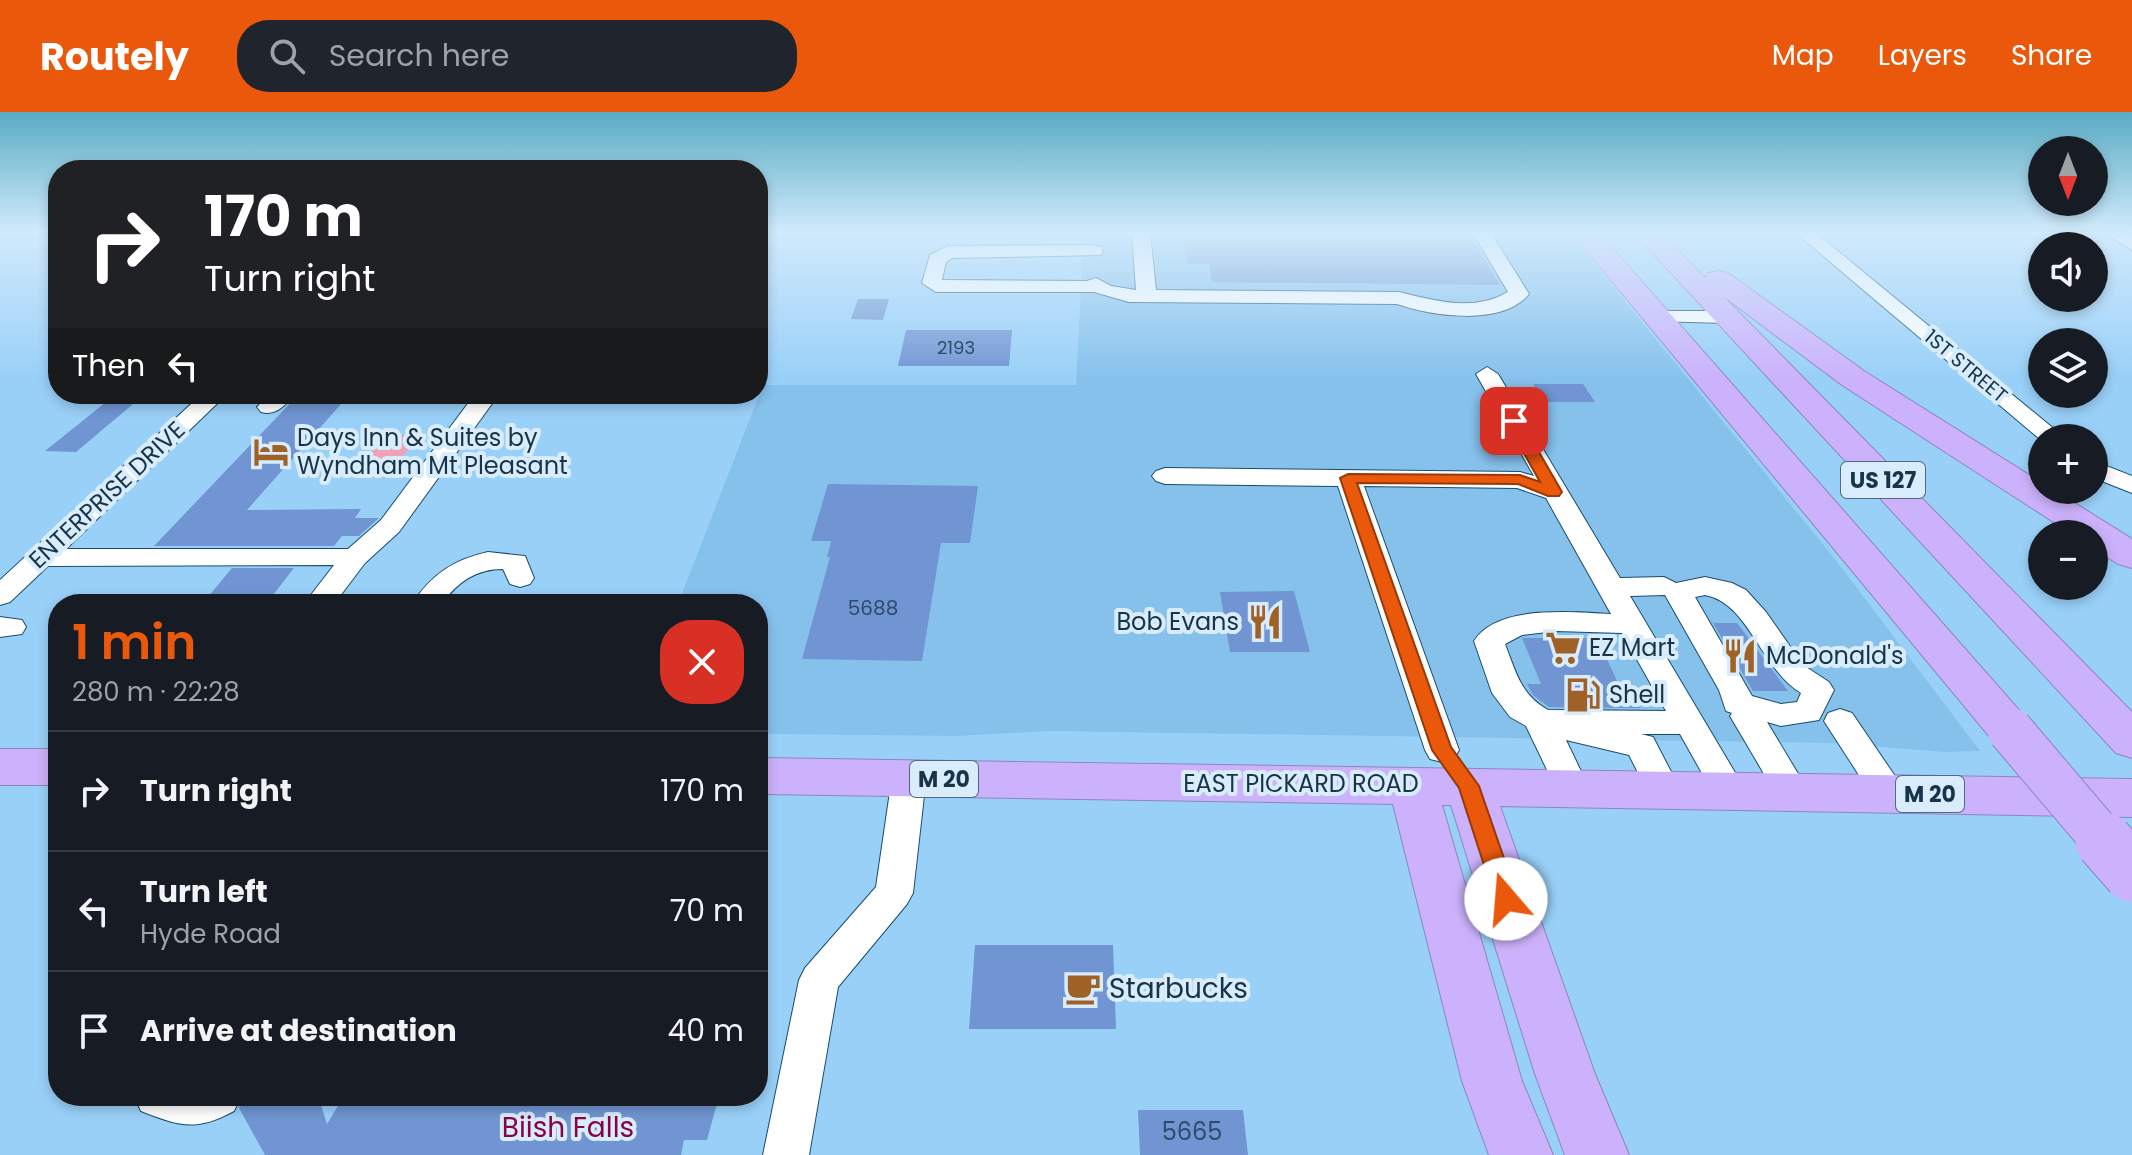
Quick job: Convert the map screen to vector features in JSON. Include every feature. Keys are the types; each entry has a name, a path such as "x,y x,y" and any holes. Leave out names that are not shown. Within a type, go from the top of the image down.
{"highway":[{"name":"US 127","path":"1627,282 2132,873"},
{"name":"US 127","path":"1693,282 2126,735"},
{"path":"1723,282 1853,378 2132,556"},
{"path":"0,767 48,767"},
{"path":"1441,773 1492,1081 1521,1155"},
{"path":"1441,773 1597,1155"},
{"name":"EAST PICKARD ROAD","path":"768,776 909,778 1441,773 1572,788 2132,798"}],"street":[{"path":"932,282 936,286 1091,287 1096,284 1104,291 1115,294 1146,296 1399,298 1429,308 1495,308 1519,294 1512,282"},
{"path":"1145,282 1146,296"},
{"name":"1ST STREET","path":"1864,282 2036,424"},
{"path":"1657,317 1727,317"},
{"path":"1487,374 1729,791"},
{"name":"ENTERPRISE DRIVE","path":"0,596 204,404"},
{"path":"327,594 355,557 390,526 480,404"},
{"path":"2108,475 2132,485"},
{"path":"1165,476 1520,480 1554,492"},
{"path":"1348,478 1441,773"},
{"path":"40,558 355,557"},
{"path":"433,594 439,584 460,569 486,560 515,562 520,578"},
{"path":"1609,587 1664,586"},
{"path":"1705,586 1719,587 1737,595 1792,672 1818,690 1808,712 1798,716 1759,712 1737,703 1735,690 1679,594 1705,586"},
{"path":"1631,624 1525,623 1497,631 1489,641 1511,698 1522,712 1540,721 1635,734 1689,723"},
{"path":"1746,716 1792,792"},
{"path":"1540,721 1572,788"},
{"path":"1840,721 1889,794"},
{"path":"1635,734 1663,789"},
{"path":"786,1155 819,980 894,893 909,778"}],"shaded area":[{"path":"1081,282 1609,282 1835,559 1980,751 1944,752 1834,743 1051,731 957,736 768,734 768,594 682,594 756,404 768,404 768,385 1076,385"},
{"path":"385,435 419,435 386,478 351,478"}],"building":[{"path":"1212,282 1498,282 1500,285"},
{"path":"858,299 889,299 883,320 851,319"},
{"path":"906,330 1012,330 1009,366 898,366"},
{"path":"1533,384 1583,384 1595,402 1544,402"},
{"path":"104,404 133,404 76,452 45,451"},
{"name":"Days Inn & Suites by Wyndham Mt Pleasant","path":"289,404 341,404 247,510 361,509 355,518 379,518 359,536 342,536 334,546 154,546"},
{"path":"828,484 978,486 970,543 941,543 922,661 802,659 830,557 827,557 831,541 811,541"},
{"path":"232,568 294,568 274,594 210,594"},
{"path":"1294,591 1310,652 1230,652 1220,592"},
{"path":"1713,623 1737,623 1788,691 1753,691"},
{"path":"1522,638 1597,638 1619,685 1629,685 1640,708 1549,707 1533,695 1527,684 1541,684"},
{"path":"975,945 1113,945 1116,1029 969,1029"},
{"path":"321,1106 327,1124 338,1106 716,1106 707,1140 684,1140 681,1155 265,1155 239,1108"},
{"path":"1138,1110 1243,1110 1248,1155 1140,1155"}],"place":[{"name":"Days Inn & Suites by Wyndham Mt Pleasant","path":"271,452"},
{"name":"Bob Evans","path":"1265,622"},
{"name":"EZ Mart","path":"1563,648"},
{"name":"McDonald's","path":"1740,656"},
{"name":"Shell","path":"1583,695"},
{"name":"Starbucks","path":"1083,988"}],"route":[{"path":"1506,899 1469,786 1442,750 1348,478 1520,480 1554,492 1514,421"}],"park label":[{"name":"Biish Falls","path":"568,1127"}]}
